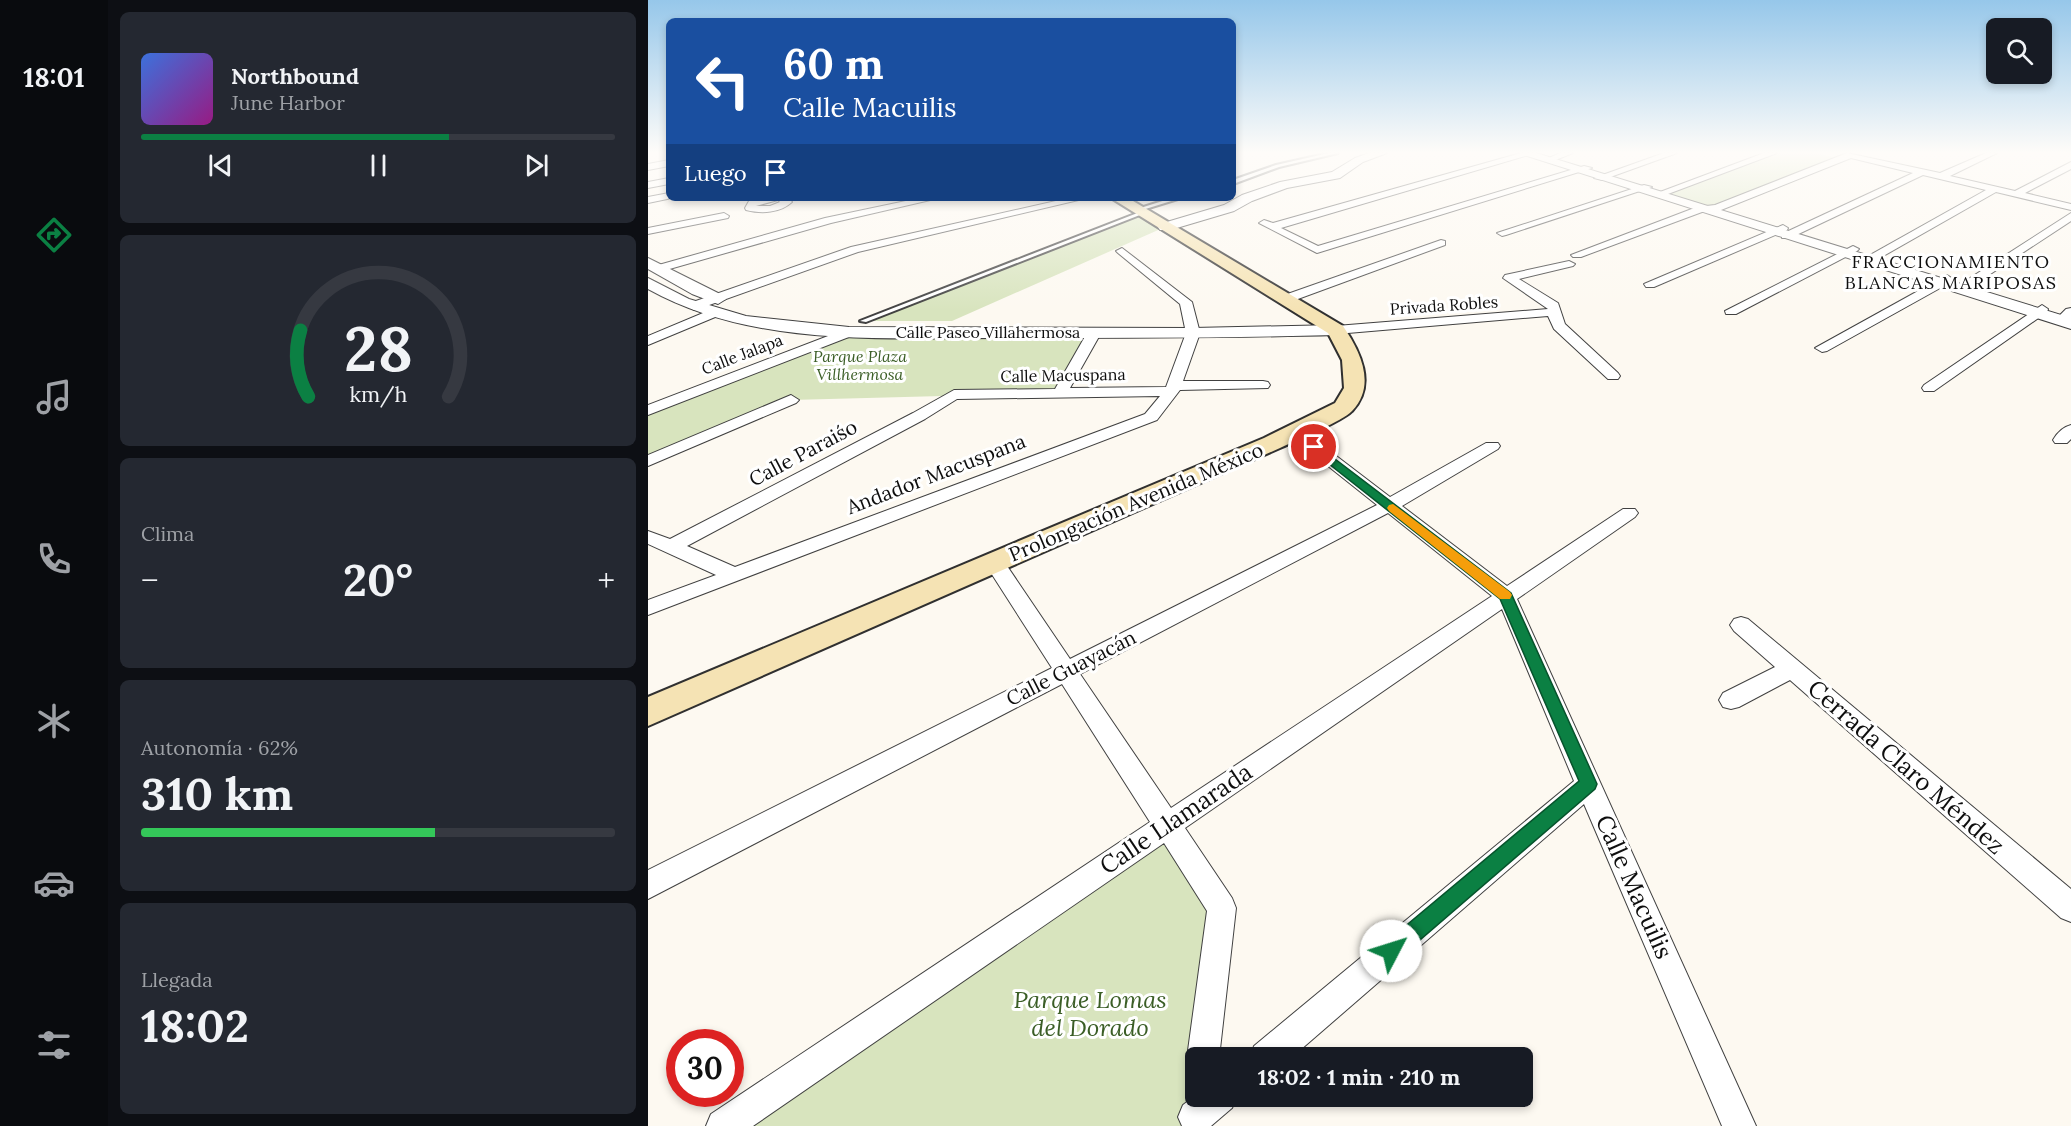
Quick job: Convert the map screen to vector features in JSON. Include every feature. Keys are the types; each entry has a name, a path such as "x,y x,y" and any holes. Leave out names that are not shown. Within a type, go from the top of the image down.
{"main road":[{"name":"Prolongación Avenida México","path":"648,712 1295,432 1342,408 1355,388 1352,360 1335,330 1142,213"}],"street":[{"path":"751,206 750,208 779,206"},
{"path":"653,265 828,220 907,206"},
{"path":"648,341 715,305 855,249 954,223 1043,206"},
{"path":"1142,213 1182,206"},
{"path":"1142,213 1229,208 1233,206"},
{"path":"1339,206 1268,225 1317,250 1463,206"},
{"path":"1403,206 1428,216"},
{"path":"1502,233 1600,206"},
{"path":"1692,206 2068,318"},
{"path":"1708,206 1784,232"},
{"path":"1577,255 1701,209 1723,206"},
{"path":"1650,284 1784,232 1845,206"},
{"path":"1871,258 1965,206"},
{"path":"648,231 724,216"},
{"path":"1963,287 2071,216"},
{"path":"1283,300 1441,243"},
{"path":"1122,251 1186,302 1193,327"},
{"path":"1731,311 1850,252"},
{"name":"Privada Robles","path":"1569,264 1509,278 1554,306 1559,326 1613,376"},
{"name":"Calle Paseo Villahermosa","path":"653,265 744,321 849,332 903,327 1193,327 1335,330"},
{"path":"1822,348 1943,281"},
{"name":"Calle Paseo Villahermosa","path":"649,284 694,306 715,305 903,327 1094,333 1193,327 1310,315"},
{"path":"1929,388 2039,311"},
{"name":"Privada Robles","path":"1335,330 1554,312"},
{"name":"Andador Macuspana","path":"648,608 1151,417 1173,389 1193,327"},
{"name":"Calle Jalapa","path":"648,410 849,332"},
{"path":"1060,393 1094,333"},
{"name":"Calle Macuspana","path":"954,395 1263,385"},
{"name":"Calle Paraiśo","path":"672,546 919,416 954,395"},
{"path":"648,461 790,400"},
{"name":"Calle Macuilis","path":"1295,432 1506,596 1739,1126"},
{"name":"Calle Guayacán","path":"648,885 1390,506 1491,446"},
{"name":"Calle Llamarada","path":"723,1126 1629,513"},
{"path":"648,537 735,575"},
{"path":"994,562 1222,908 1204,1047"},
{"name":"Cerrada Claro Méndez","path":"1741,625 2071,908"},
{"path":"1731,700 1792,669"},
{"path":"1279,1047 1588,784"}],"lane":[{"path":"864,321 1160,206"}],"green space":[{"path":"1142,213 1165,227 952,321 864,321"},
{"name":"Parque Plaza Villhermosa","path":"849,332 1094,333 1060,393 791,400 648,461 648,410"},
{"name":"Parque Lomas del Dorado","path":"1168,825 1222,908 1198,1047 1185,1047 1185,1107 1195,1107 1195,1126 723,1126"}],"slow traffic":[{"path":"1393,508 1505,595"}],"district":[{"name":"FRACCIONAMIENTO BLANCAS MARIPOSAS","path":"1951,272"}],"route":[{"path":"1314,447 1506,596 1588,784 1391,951"}]}
